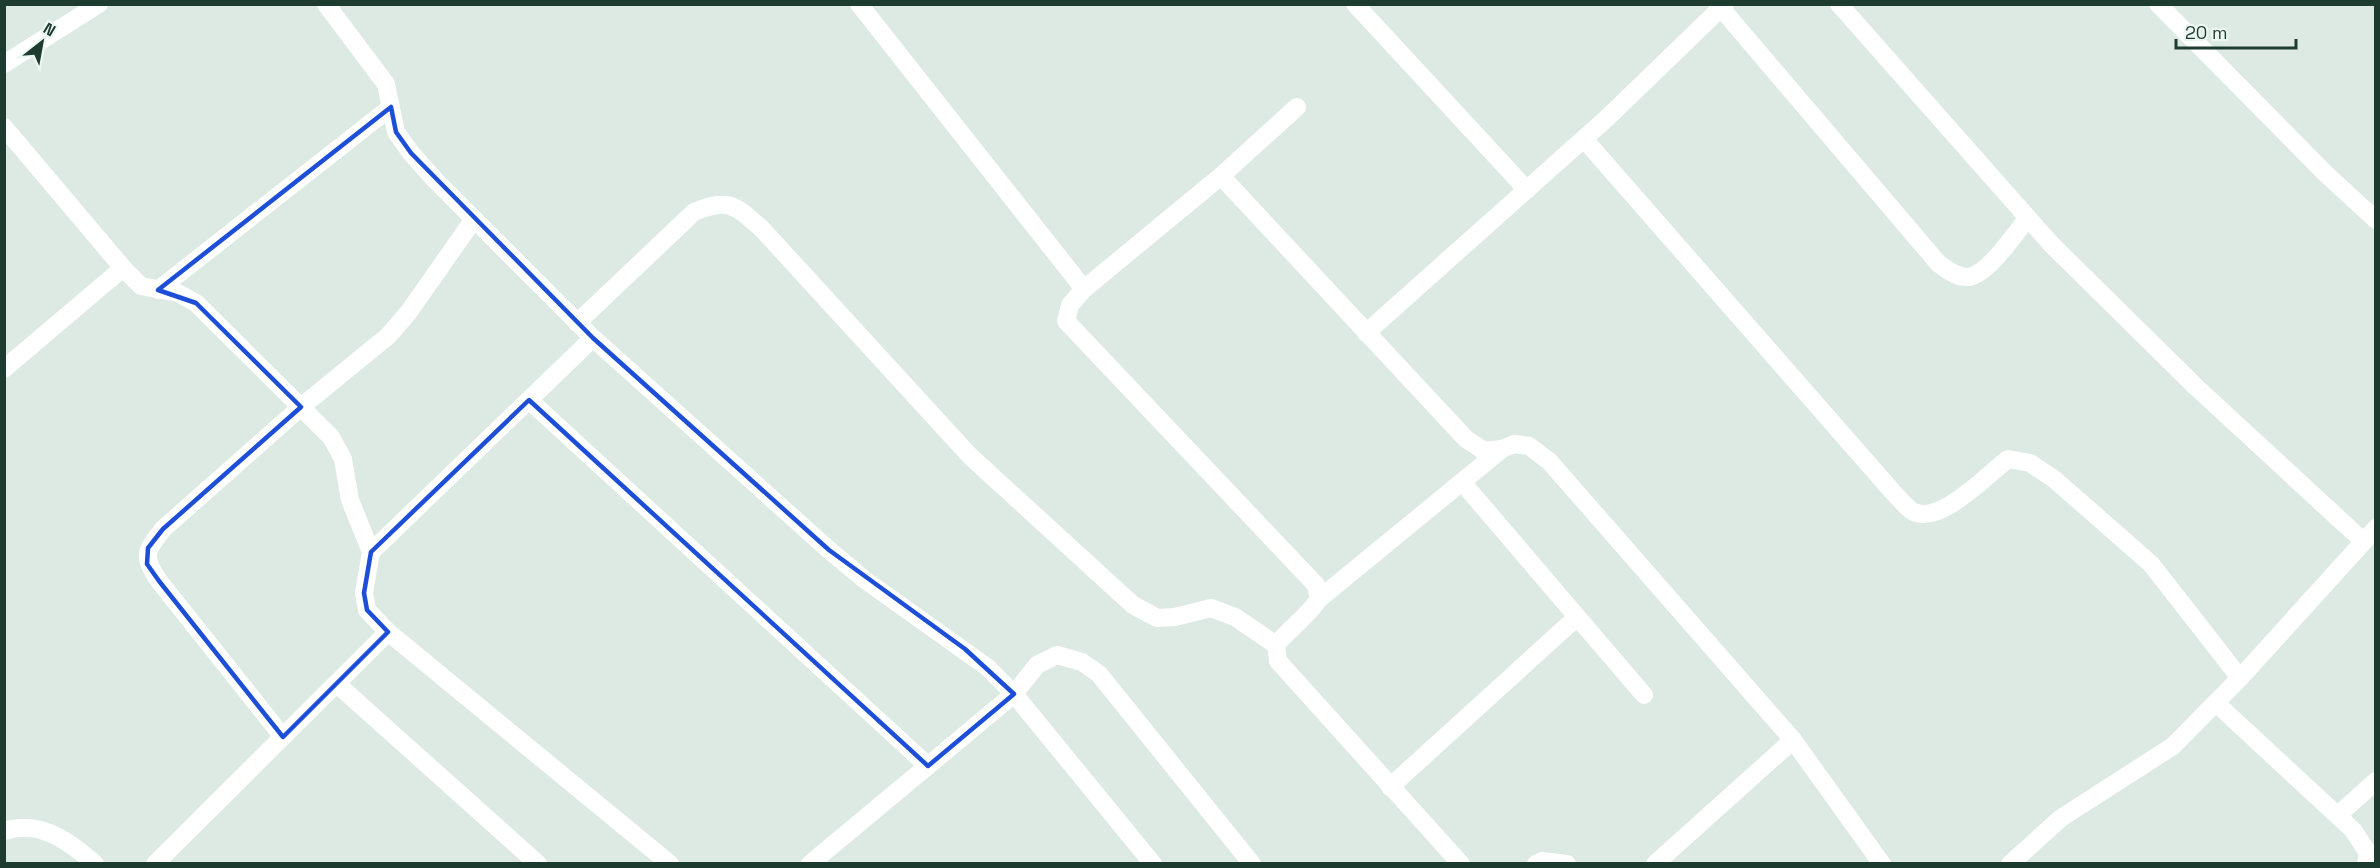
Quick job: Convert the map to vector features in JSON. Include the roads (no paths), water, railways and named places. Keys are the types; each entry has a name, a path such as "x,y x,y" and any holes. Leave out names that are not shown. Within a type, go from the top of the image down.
{"street":[{"path":"4,64 99,4"},
{"path":"326,4 386,84 396,132 411,153 474,219 592,338 829,550 865,580 965,649 987,667 1014,694 1153,864"},
{"path":"859,4 1084,289"},
{"path":"1355,4 1527,190"},
{"path":"1839,4 2028,218 2196,387 2369,535 2240,678 2173,746 2061,818 2010,864"},
{"path":"2158,4 2325,173 2376,220"},
{"path":"1366,333 1584,139 1723,6 1938,263 1953,273 1967,277 1984,270 2028,218"},
{"path":"158,290 391,107"},
{"path":"1297,107 1221,176 1084,289 1070,305 1066,321 1316,585 1319,599"},
{"path":"4,127 123,268 141,286 178,293 196,303 331,437 343,459 350,500 371,552 364,593 367,610 388,632 670,864"},
{"path":"1584,139 1892,491 1914,512 1933,514 1955,502 2008,459 2030,463 2054,480 2151,564 2240,678"},
{"path":"1221,176 1466,439 1484,451 1502,449 1515,444 1529,446 1549,461 1792,740 1882,864"},
{"path":"577,322 694,212 715,202 739,208 762,229 970,456 1133,605 1157,618 1211,608 1235,617 1276,645"},
{"path":"283,736 159,581 147,564 148,549 163,530 301,407 388,336 408,313 474,219"},
{"path":"4,369 123,268"},
{"path":"371,552 592,338"},
{"path":"529,400 928,766"},
{"path":"1461,864 1287,675 1278,661 1276,645 1289,629 1311,612 1319,599 1502,449"},
{"path":"1462,482 1644,695"},
{"path":"1390,787 1577,617"},
{"path":"155,864 388,632"},
{"path":"810,864 1014,694 1037,664 1057,655 1082,662 1099,674 1252,864"},
{"path":"337,684 538,864"},
{"path":"2216,703 2338,815 2352,830 2370,856"},
{"path":"1655,864 1792,740"},
{"path":"2338,815 2376,781"},
{"path":"4,831 13,828 48,830 73,845 95,864"},
{"path":"1536,864 1542,861 1567,864"}]}
